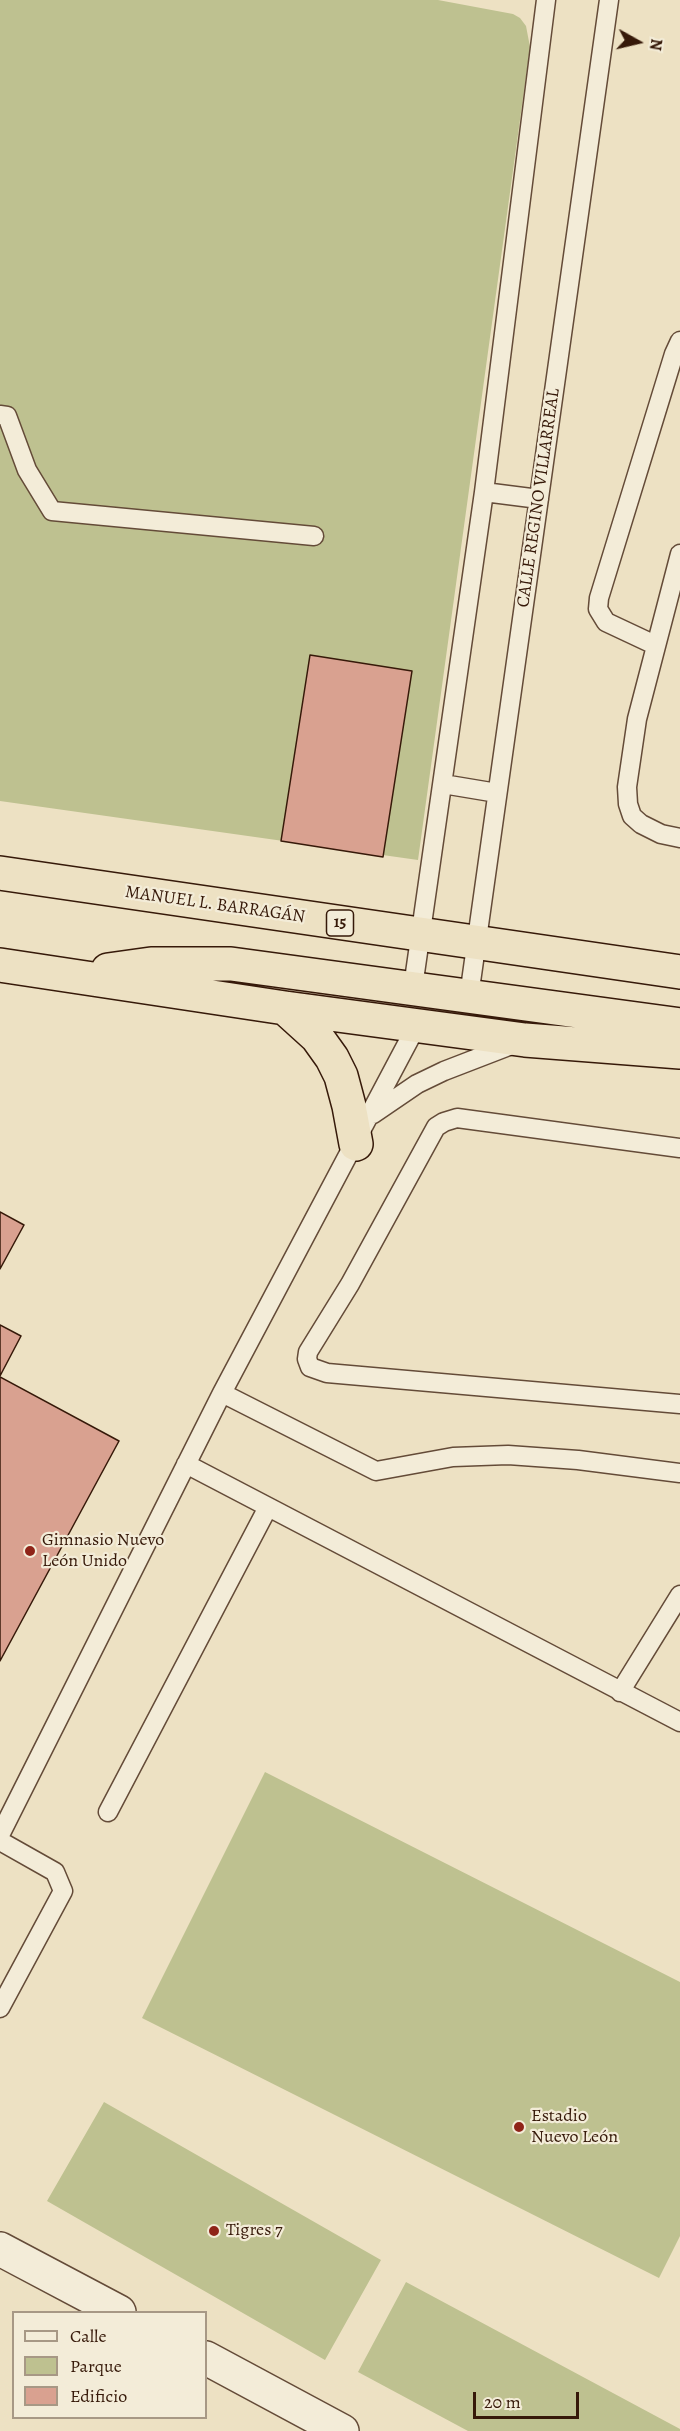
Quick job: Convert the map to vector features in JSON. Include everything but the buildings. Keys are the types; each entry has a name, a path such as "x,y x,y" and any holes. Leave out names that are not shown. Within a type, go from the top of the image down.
{"highway":[{"name":"MANUEL L. BARRAGÁN","path":"0,873 680,972"},
{"path":"77,975 151,964 231,964 413,987 680,1026"},
{"path":"0,965 285,1008 525,1040 680,1052"},
{"path":"285,1008 317,1036 332,1058 341,1076 356,1144"}],"street":[{"path":"0,2249 115,2311"},
{"path":"207,2359 342,2431"}],"lane":[{"path":"413,987 484,492 546,0"},
{"name":"CALLE REGINO VILLARREAL","path":"469,996 609,0"},
{"path":"655,645 606,622 598,609 599,598 674,354 680,341"},
{"path":"0,415 7,416 27,470 52,511 314,536"},
{"path":"484,492 539,499"},
{"path":"680,554 655,645 631,755 627,787 628,804 632,816 641,824 662,834 680,838"},
{"path":"443,784 497,793"},
{"path":"0,1835 222,1393 356,1144 417,1025"},
{"path":"371,1115 417,1084 444,1071 525,1040"},
{"path":"680,1149 457,1118 444,1122 436,1127 350,1284 308,1352 307,1359 310,1368 327,1373 680,1404"},
{"path":"222,1393 376,1471 453,1457 508,1455 578,1460 680,1473"},
{"path":"186,1464 267,1509 680,1722"},
{"path":"108,1812 267,1509"},
{"path":"620,1692 680,1595"},
{"path":"0,1841 55,1872 63,1891 0,2008"}],"green space":[{"path":"0,0 438,0 513,14 520,18 526,26 530,47 418,860 0,801"},
{"name":"Estadio Nuevo León","path":"265,1772 680,1982 680,2236 659,2278 142,2018"},
{"name":"Tigres 7","path":"104,2102 381,2260 325,2360 47,2201"},
{"path":"406,2282 680,2431 468,2431 358,2372"}],"place":[{"name":"Gimnasio Nuevo León Unido","path":"30,1551"},
{"name":"Estadio Nuevo León","path":"519,2127"},
{"name":"Tigres 7","path":"214,2231"}]}
